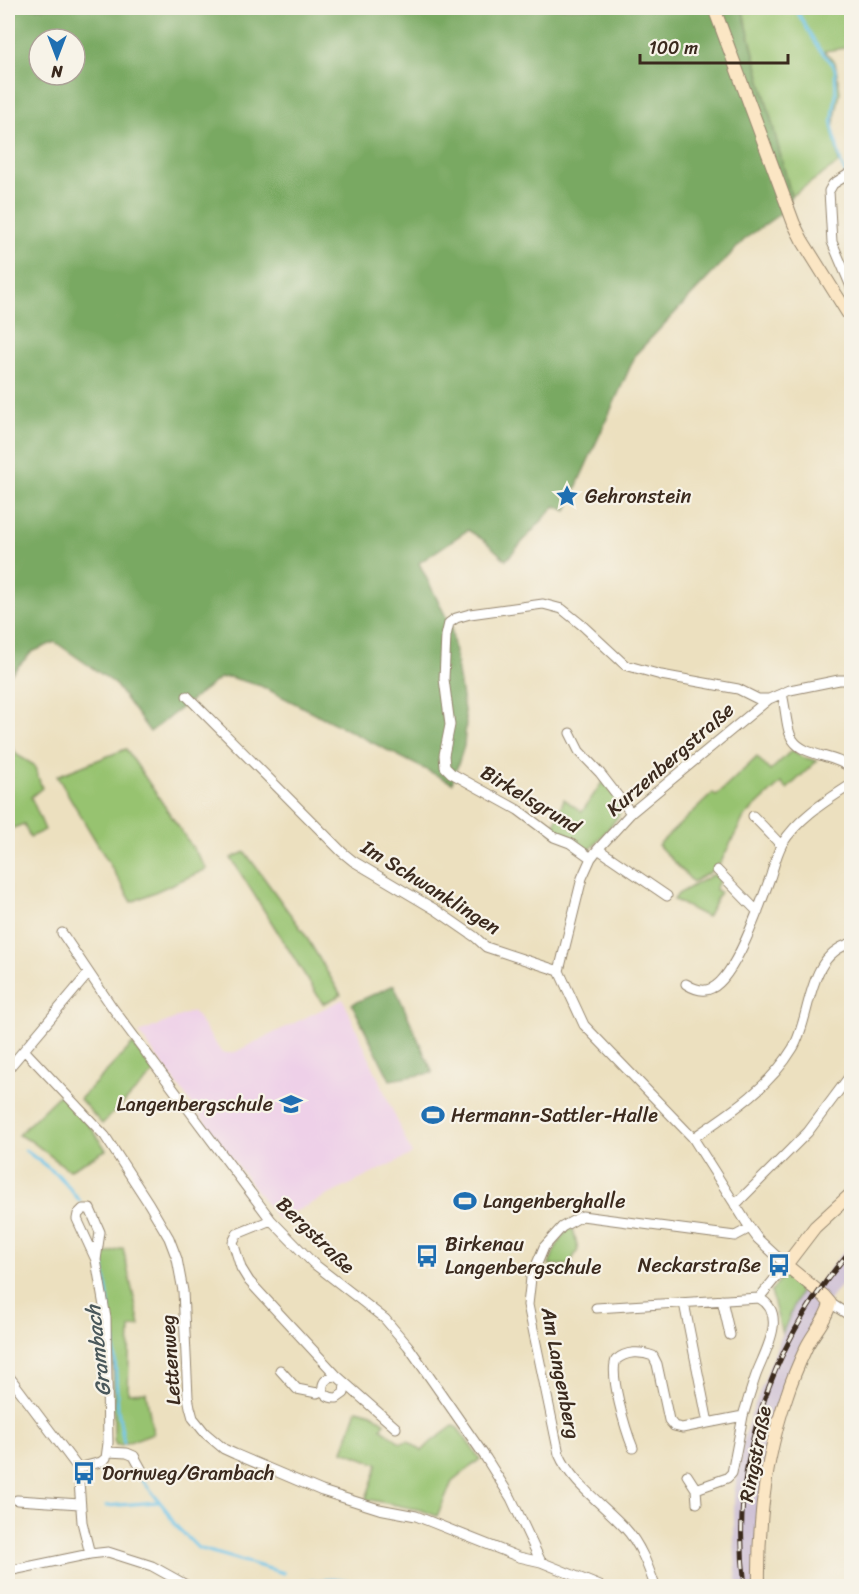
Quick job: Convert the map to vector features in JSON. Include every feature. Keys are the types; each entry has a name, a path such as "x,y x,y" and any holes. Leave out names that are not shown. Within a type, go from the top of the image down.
{"main road":[{"path":"714,8 794,224 852,320"},
{"path":"830,1303 786,1265 815,1227 852,1194"},
{"name":"Ringstraße","path":"759,1587 765,1495 772,1449 787,1395 806,1347 830,1303"}],"street":[{"path":"848,174 833,184 829,191 832,242 852,289"},
{"name":"Birkelsgrund","path":"591,858 570,843 554,837 518,810 451,773 445,767 444,755 450,725 444,679 446,636 449,623 453,619 543,604 553,606 562,609 583,626 625,665 661,675 738,689 758,699 769,699"},
{"name":"Kurzenbergstraße","path":"559,971 582,878 591,858 631,813 769,699 790,690 839,680 852,680"},
{"path":"782,694 792,740 803,750 828,756 852,769"},
{"name":"Im Schwanklingen","path":"187,696 353,861 436,910 486,947 559,971"},
{"path":"570,733 579,751 600,772 631,813"},
{"path":"686,984 696,990 711,989 722,981 732,966 758,912 781,845 815,807 852,784"},
{"path":"753,816 781,845"},
{"path":"598,849 667,897"},
{"path":"717,870 758,912"},
{"name":"Bergstraße","path":"62,933 88,974 270,1220 313,1263 385,1319 408,1346 511,1498 541,1562"},
{"path":"693,1138 741,1105 773,1076 798,1039 814,981 821,968 835,951 852,943"},
{"path":"559,971 584,1025 693,1138 758,1239 786,1265 759,1298"},
{"path":"8,1069 88,974"},
{"name":"Lettenweg","path":"24,1050 105,1136 169,1238 177,1259 183,1292 188,1397 193,1418 205,1433 224,1449 322,1491 379,1509 416,1516 519,1557 541,1562 600,1587"},
{"path":"735,1205 808,1132 852,1073"},
{"path":"78,1468 101,1462 106,1458 108,1452 106,1318 96,1260 77,1219 83,1209 90,1209 100,1232 96,1260"},
{"name":"Am Langenberg","path":"655,1587 643,1557 627,1529 569,1472 559,1454 528,1305 531,1278 544,1247 562,1227 582,1216 735,1236 750,1228"},
{"path":"270,1220 237,1234 233,1242 241,1268 249,1281 345,1384 396,1428"},
{"path":"596,1308 759,1298 766,1302 770,1309 774,1330 743,1416 732,1473 727,1478 696,1489"},
{"path":"722,1300 730,1335"},
{"path":"684,1303 708,1423"},
{"path":"830,1303 852,1317"},
{"path":"633,1448 627,1435 613,1372 616,1360 623,1355 635,1353 653,1356 657,1364 669,1420 674,1426 682,1428 743,1416"},
{"path":"280,1370 296,1391 317,1393 323,1390 326,1379 338,1376"},
{"path":"8,1375 78,1468 82,1522 90,1554"},
{"path":"323,1390 328,1397 338,1398 344,1393 345,1384"},
{"path":"108,1452 127,1453 134,1456 144,1474"},
{"path":"687,1475 696,1489 697,1503"},
{"path":"16,1500 80,1504"},
{"path":"8,1571 108,1552 152,1566 188,1587"}],"shaded area":[{"name":"Langenbergschule","path":"343,999 412,1154 278,1220 139,1033 193,1011 222,1053 233,1053"},
{"path":"851,1241 851,1271 825,1306 776,1412 754,1586 737,1586 734,1496 742,1444 750,1417 801,1289 820,1282"}],"green space":[{"path":"8,8 742,8 791,196 781,213 746,238 636,354 567,511 555,506 506,560 485,541 468,530 419,563 451,627 466,723 464,746 452,783 261,686 229,677 220,678 150,732 114,683 55,642 32,652 8,677"},
{"path":"742,8 851,8 851,47 824,51 835,62 840,92 833,128 839,163 791,196"},
{"path":"8,741 17,755 34,765 42,788 31,797 45,830 30,837 24,824 8,830"},
{"path":"126,749 207,869 132,902 57,776"},
{"path":"792,750 802,757 817,761 787,789 781,783 744,817 721,862 693,882 658,845 713,793 716,796 757,757 770,771"},
{"path":"603,781 616,798 619,807 618,817 589,851 552,832 564,799 582,812"},
{"path":"245,852 304,933 341,995 323,1004 231,858"},
{"path":"712,875 718,875 721,878 715,889 720,892 707,917 674,900 678,894"},
{"path":"394,985 433,1073 390,1080 352,1004"},
{"path":"133,1044 154,1073 102,1124 80,1099"},
{"path":"60,1094 93,1130 106,1150 69,1170 31,1141 18,1135"},
{"path":"567,1229 573,1229 578,1250 569,1265 549,1265 555,1249"},
{"path":"123,1248 140,1326 130,1328 128,1393 146,1392 153,1433 116,1445 114,1440 113,1339 101,1256"},
{"path":"784,1274 801,1289 782,1334 771,1292"},
{"path":"357,1409 372,1413 385,1423 381,1428 401,1443 408,1441 422,1451 453,1426 457,1427 480,1459 452,1482 437,1516 421,1510 366,1499 378,1464 343,1451"}],"waterway":[{"path":"795,8 819,49 835,69 836,94 832,125 841,164 852,186"},
{"name":"Grambach","path":"25,1150 59,1176 80,1201"},
{"name":"Grambach","path":"102,1256 114,1341 118,1410 124,1443"},
{"name":"Grambach","path":"140,1477 167,1511 174,1524 198,1548 284,1573"},
{"path":"106,1506 158,1502"},
{"path":"8,1503 18,1504"},
{"name":"Grambach","path":"310,1581 339,1579 365,1583 367,1586"}],"railway":[{"path":"745,1586 742,1540 744,1495 750,1450 762,1406 778,1364 799,1323 823,1285 852,1249"}],"place":[{"name":"Gehronstein","path":"567,496"},
{"name":"Langenbergschule","path":"291,1104"},
{"name":"Hermann-Sattler-Halle","path":"433,1115"},
{"name":"Langenberghalle","path":"465,1201"},
{"name":"Birkenau Langenbergschule","path":"427,1256"},
{"name":"Neckarstraße","path":"779,1265"},
{"name":"Dornweg/Grambach","path":"84,1473"}]}
